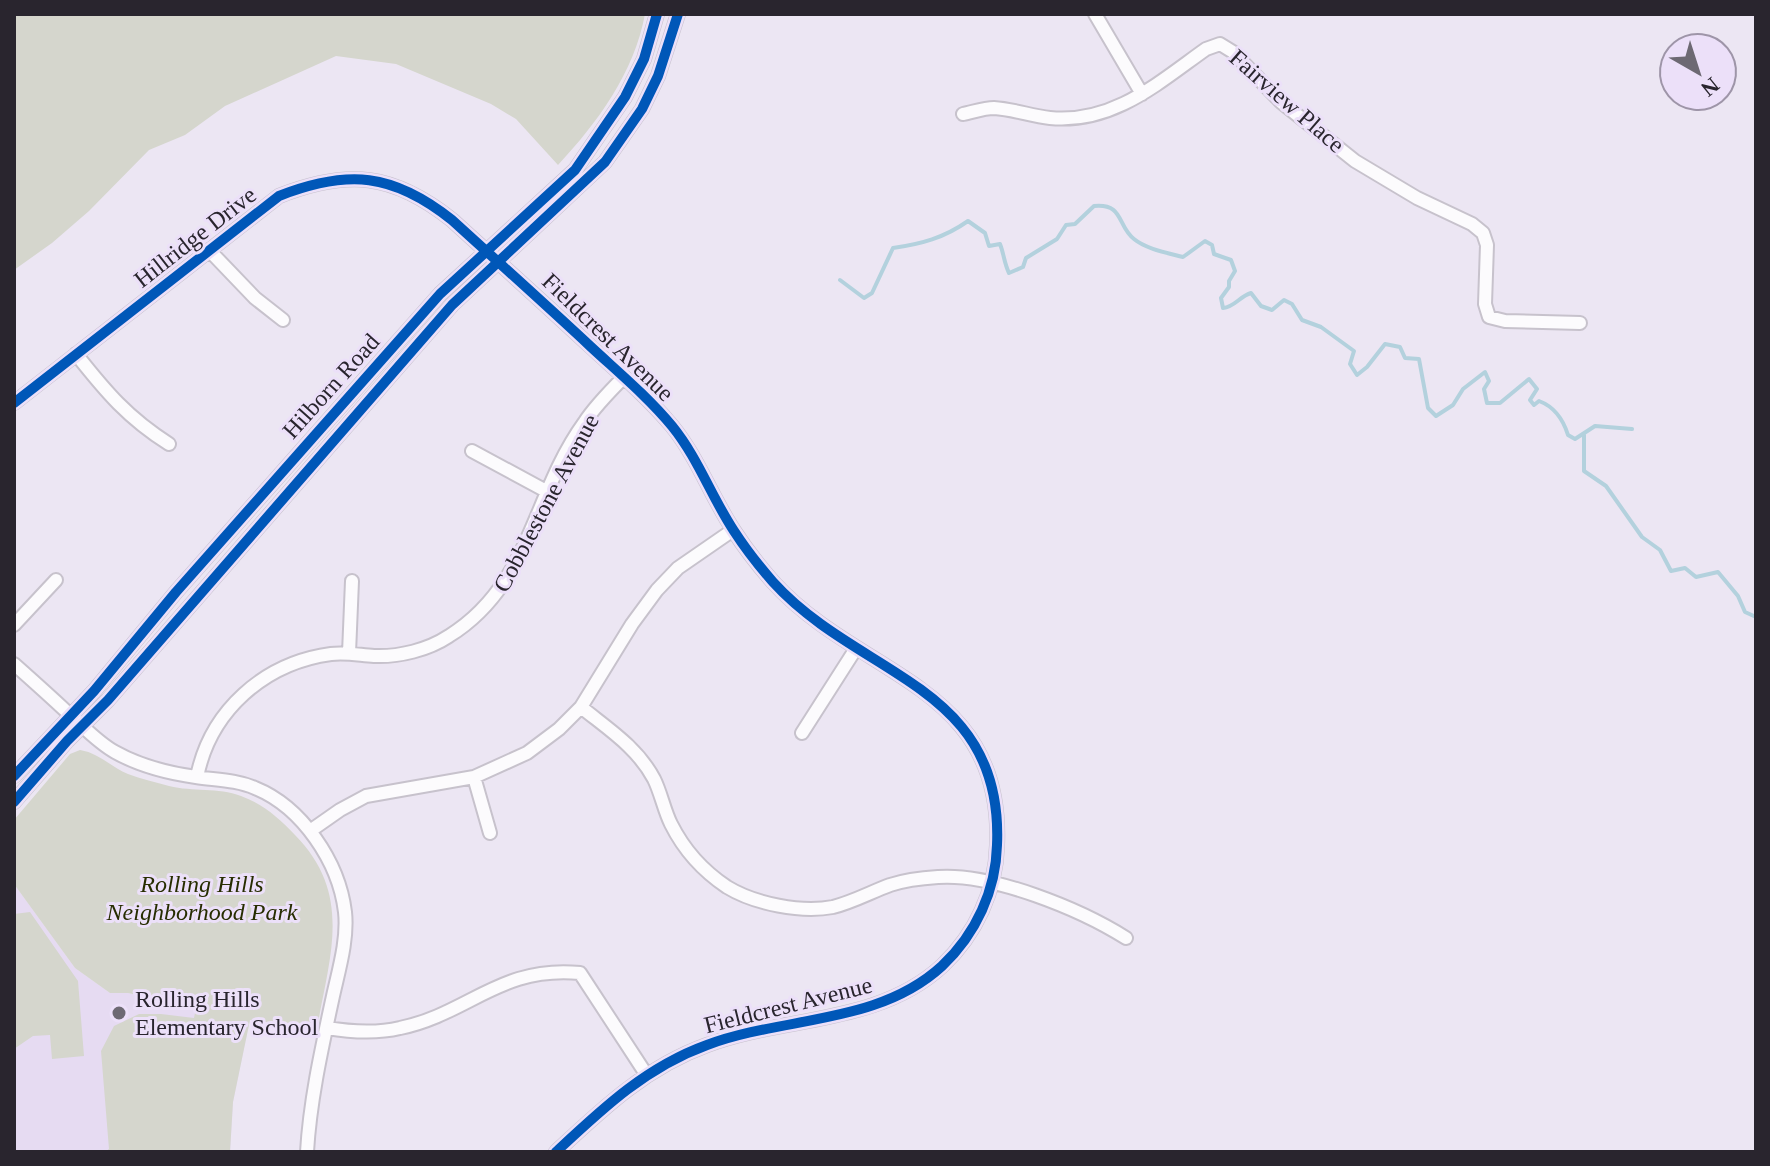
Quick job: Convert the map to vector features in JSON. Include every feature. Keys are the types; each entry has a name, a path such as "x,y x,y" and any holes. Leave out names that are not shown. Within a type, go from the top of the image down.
{"street":[{"name":"Hilborn Road","path":"14,776 94,691 176,592 440,294 575,170 606,129 625,97 644,59 657,14"},
{"name":"Hilborn Road","path":"14,802 108,700 387,382 412,349 462,295 585,184 623,139 658,76 678,14"},
{"path":"1095,14 1142,94"},
{"name":"Fairview Place","path":"963,114 992,108 1051,118 1085,118 1113,109 1142,94 1206,49 1220,44 1233,52 1281,102 1355,161 1417,198 1472,224 1483,233 1487,245 1485,304 1489,317 1505,321 1580,323"},
{"name":"Hillridge Drive","path":"14,403 279,196 312,183 340,179 369,180 399,186 428,201 499,262"},
{"path":"209,250 255,298 283,320"},
{"name":"Fieldcrest Avenue","path":"499,262 643,394 672,427 696,460 733,530 774,582 816,621 855,650 928,692 951,713 973,742 990,778 999,816 997,859 983,909 966,939 942,966 891,1000 707,1044 646,1074 609,1102 556,1152"},
{"path":"76,354 114,402 141,426 169,444"},
{"name":"Cobblestone Avenue","path":"197,777 206,743 226,711 253,685 276,670 303,660 349,653 376,656 409,653 446,639 490,604 508,579 583,424 624,377"},
{"path":"472,451 548,492"},
{"path":"310,831 366,796 474,777 527,753 559,729 581,707 632,624 657,590 678,568 733,530"},
{"path":"14,625 56,580"},
{"path":"349,653 352,581"},
{"path":"802,733 855,650"},
{"path":"14,664 114,751 144,766 257,788 286,808 310,831 335,876 345,912 342,954 309,1122 307,1152"},
{"path":"581,707 616,732 639,756 654,780 671,824 686,850 729,888 768,903 793,907 831,907 890,885 914,879 955,876 1057,903 1098,920 1126,938"},
{"path":"474,777 490,833"},
{"path":"327,1028 372,1033 402,1028 433,1018 508,980 536,974 580,973 646,1074"}],"shaded area":[{"name":"Rolling Hills Elementary School","path":"14,884 75,968 110,993 128,993 250,1019 233,1102 230,1152 14,1152"}],"green space":[{"path":"14,14 645,14 632,56 612,96 587,132 558,165 516,119 491,104 396,64 336,56 225,106 185,135 149,150 89,211 14,270"},
{"name":"Rolling Hills Neighborhood Park","path":"80,750 138,777 178,788 232,793 256,803 277,817 295,835 325,880 333,928 317,1029 250,1020 233,1102 230,1152 105,1152 109,1149 101,1051 114,1026 139,1014 194,1018 196,1008 128,993 110,993 75,968 14,884 14,820 70,754"},
{"path":"30,912 78,981 84,1056 52,1059 50,1035 33,1036 14,1049 14,914"}],"waterway":[{"path":"840,280 864,298 872,293 893,248 932,239 968,221 985,233 989,246 1000,244 1009,273 1023,267 1026,258 1057,239 1066,225 1075,224 1094,206 1104,206 1115,212 1134,239 1151,248 1183,257 1205,241 1212,245 1214,254 1231,260 1235,271 1221,298 1223,308 1251,293 1261,306 1272,310 1284,300 1292,304 1302,320 1321,327 1354,351 1350,364 1357,375 1385,344 1400,347 1405,358 1419,359 1428,408 1436,416 1453,405 1463,389 1485,372 1489,381 1484,389 1487,403 1500,403 1529,379 1537,389 1530,400 1534,405 1539,401 1554,410 1568,435 1575,439 1595,426 1632,429"},
{"path":"1584,435 1584,471 1606,486 1642,537 1660,550 1671,571 1685,568 1696,577 1718,572 1738,596 1745,612 1756,617"}],"cycle path":[{"path":"14,776 94,691 176,592 440,294 575,170 625,97 644,59 657,14"},
{"path":"14,802 108,700 452,305 605,162 642,109 658,76 678,14"},
{"path":"14,403 279,196 304,187 349,179 390,185 430,204 452,220 642,394 681,438 734,531 773,582 808,614 920,689 952,716 977,749 993,791 996,862 988,895 974,926 942,966 917,985 860,1009 737,1036 685,1054 626,1091 556,1152"}],"place":[{"name":"Rolling Hills Elementary School","path":"119,1013"}]}
